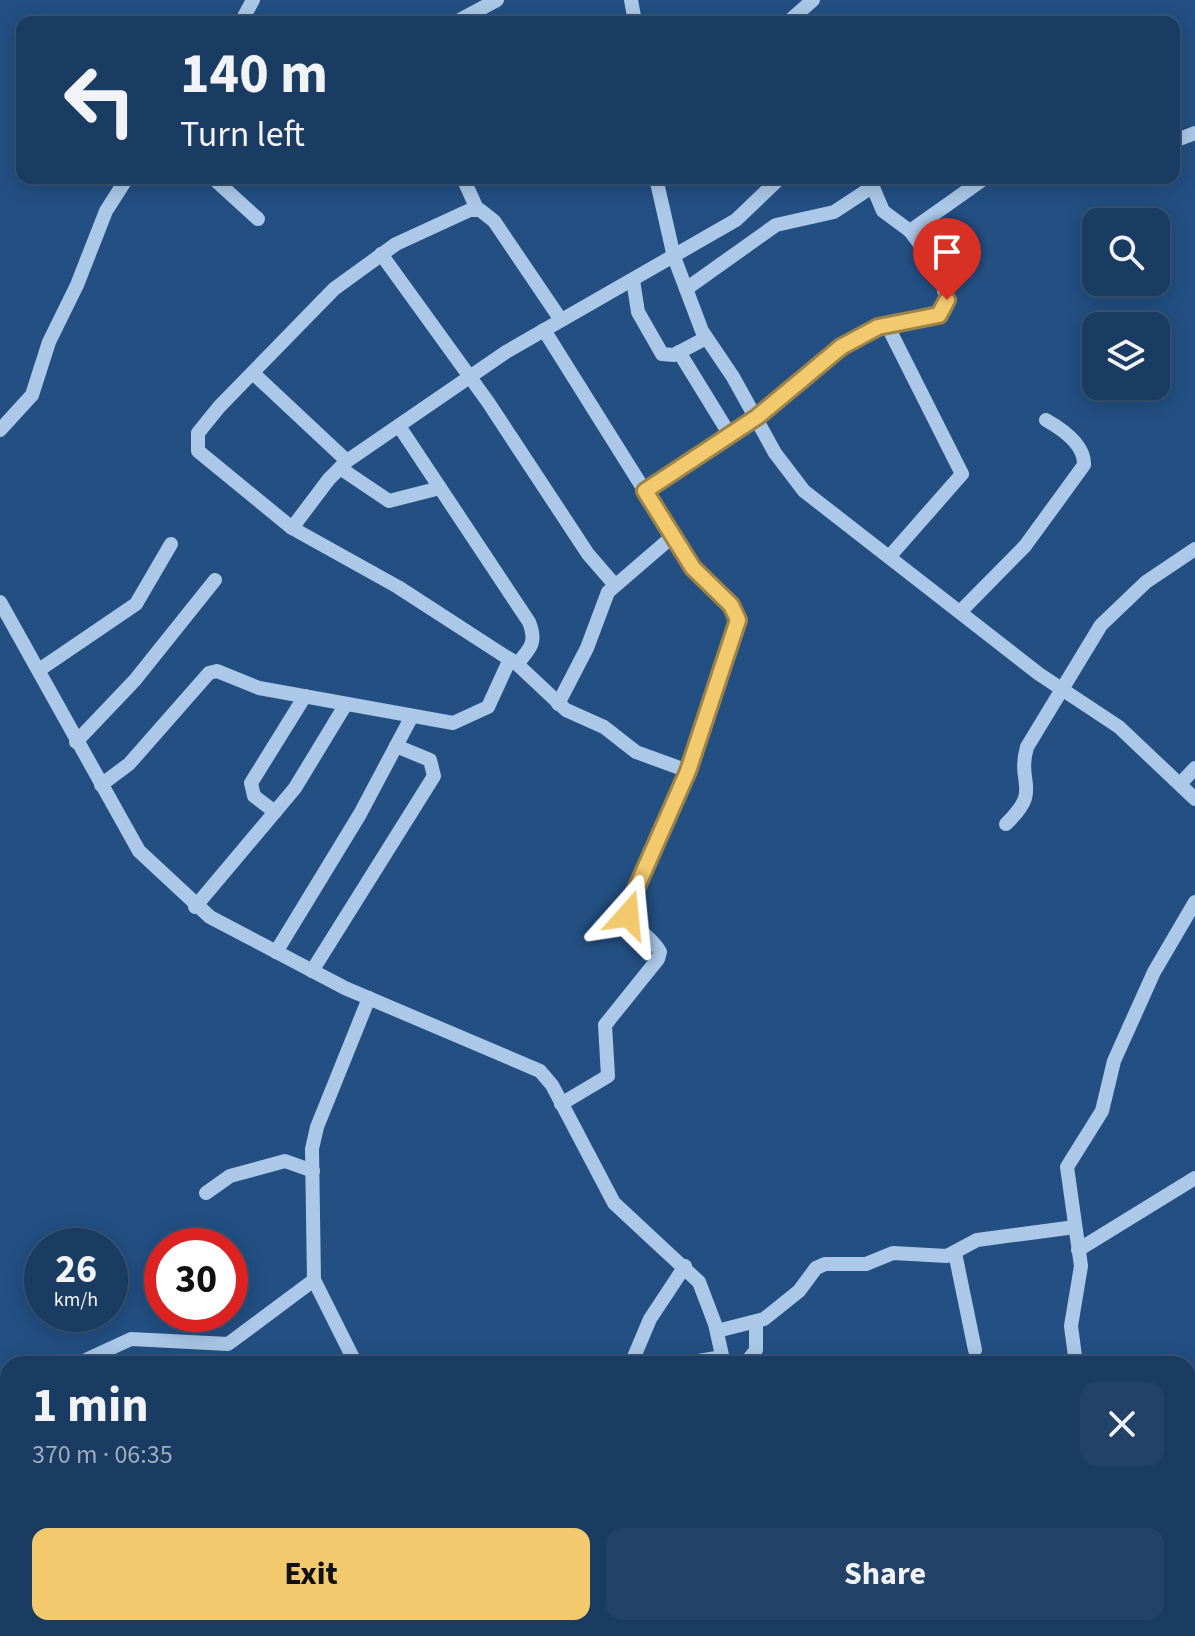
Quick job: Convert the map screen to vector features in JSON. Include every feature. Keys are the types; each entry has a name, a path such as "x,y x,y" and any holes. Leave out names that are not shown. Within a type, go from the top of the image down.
{"street":[{"path":"467,16 497,0"},
{"path":"795,16 813,0"},
{"path":"0,430 32,395 49,342 77,285 106,211 123,184"},
{"path":"220,184 258,219"},
{"path":"466,184 477,209 494,221 512,244 561,320"},
{"path":"657,184 674,257 706,338 757,417 775,453 804,491 1061,688 1119,727 1195,799"},
{"path":"292,528 343,465 469,376 736,220 774,184"},
{"path":"686,289 776,225 834,212 868,184"},
{"path":"871,184 883,211 905,231 910,231 977,184"},
{"path":"477,209 381,254 334,289 198,433 196,445 207,462 292,528 398,587 513,662 558,704 604,727 626,746 688,771"},
{"path":"645,491 757,417 841,347 887,325 932,318 945,310 947,300 934,265 910,231"},
{"path":"381,254 469,376 588,554 614,584"},
{"path":"633,280 638,312 657,348 666,356 706,338"},
{"path":"887,325 962,474 890,556"},
{"path":"544,330 693,568 731,605 738,620 688,771 628,907 633,923 656,944 660,952 658,959 605,1025 608,1076 603,1083 561,1104"},
{"path":"679,352 730,435"},
{"path":"253,373 343,465 389,501 440,488"},
{"path":"960,612 1025,546 1084,465 1082,452 1067,434 1046,420"},
{"path":"101,785 129,764 209,673 217,671 259,688 453,723 483,711 492,702 513,662 533,647 534,635 529,622 399,426"},
{"path":"558,704 614,584 673,536"},
{"path":"39,670 136,604 171,544"},
{"path":"1006,824 1024,806 1029,790 1023,761 1027,747 1101,625 1153,576 1195,549"},
{"path":"76,742 135,680 215,580"},
{"path":"0,602 139,851 195,907 276,952 369,998 540,1071 614,1203 699,1282 717,1331 722,1356"},
{"path":"275,812 254,796 251,783 305,696"},
{"path":"195,907 295,788 346,704"},
{"path":"276,952 360,814 412,716"},
{"path":"312,971 434,776 430,760 396,746"},
{"path":"1180,784 1195,768"},
{"path":"1075,1356 1071,1326 1081,1277 1067,1167 1102,1111 1114,1061 1154,972 1195,902"},
{"path":"352,1356 314,1280 313,1171 317,1127 369,998"},
{"path":"206,1193 230,1176 285,1161 313,1171"},
{"path":"1078,1250 1195,1178"},
{"path":"717,1331 756,1322 799,1291 816,1268 825,1264 866,1264 893,1253 947,1256 977,1240 1075,1227"},
{"path":"955,1253 975,1350"},
{"path":"634,1356 650,1319 685,1266"},
{"path":"94,1356 131,1339 228,1344 314,1280"},
{"path":"751,1356 756,1350 756,1322"}],"route":[{"path":"628,915 628,907 688,771 738,620 731,605 693,568 645,491 757,417 841,347 878,327 939,315 945,310 947,300"}]}
